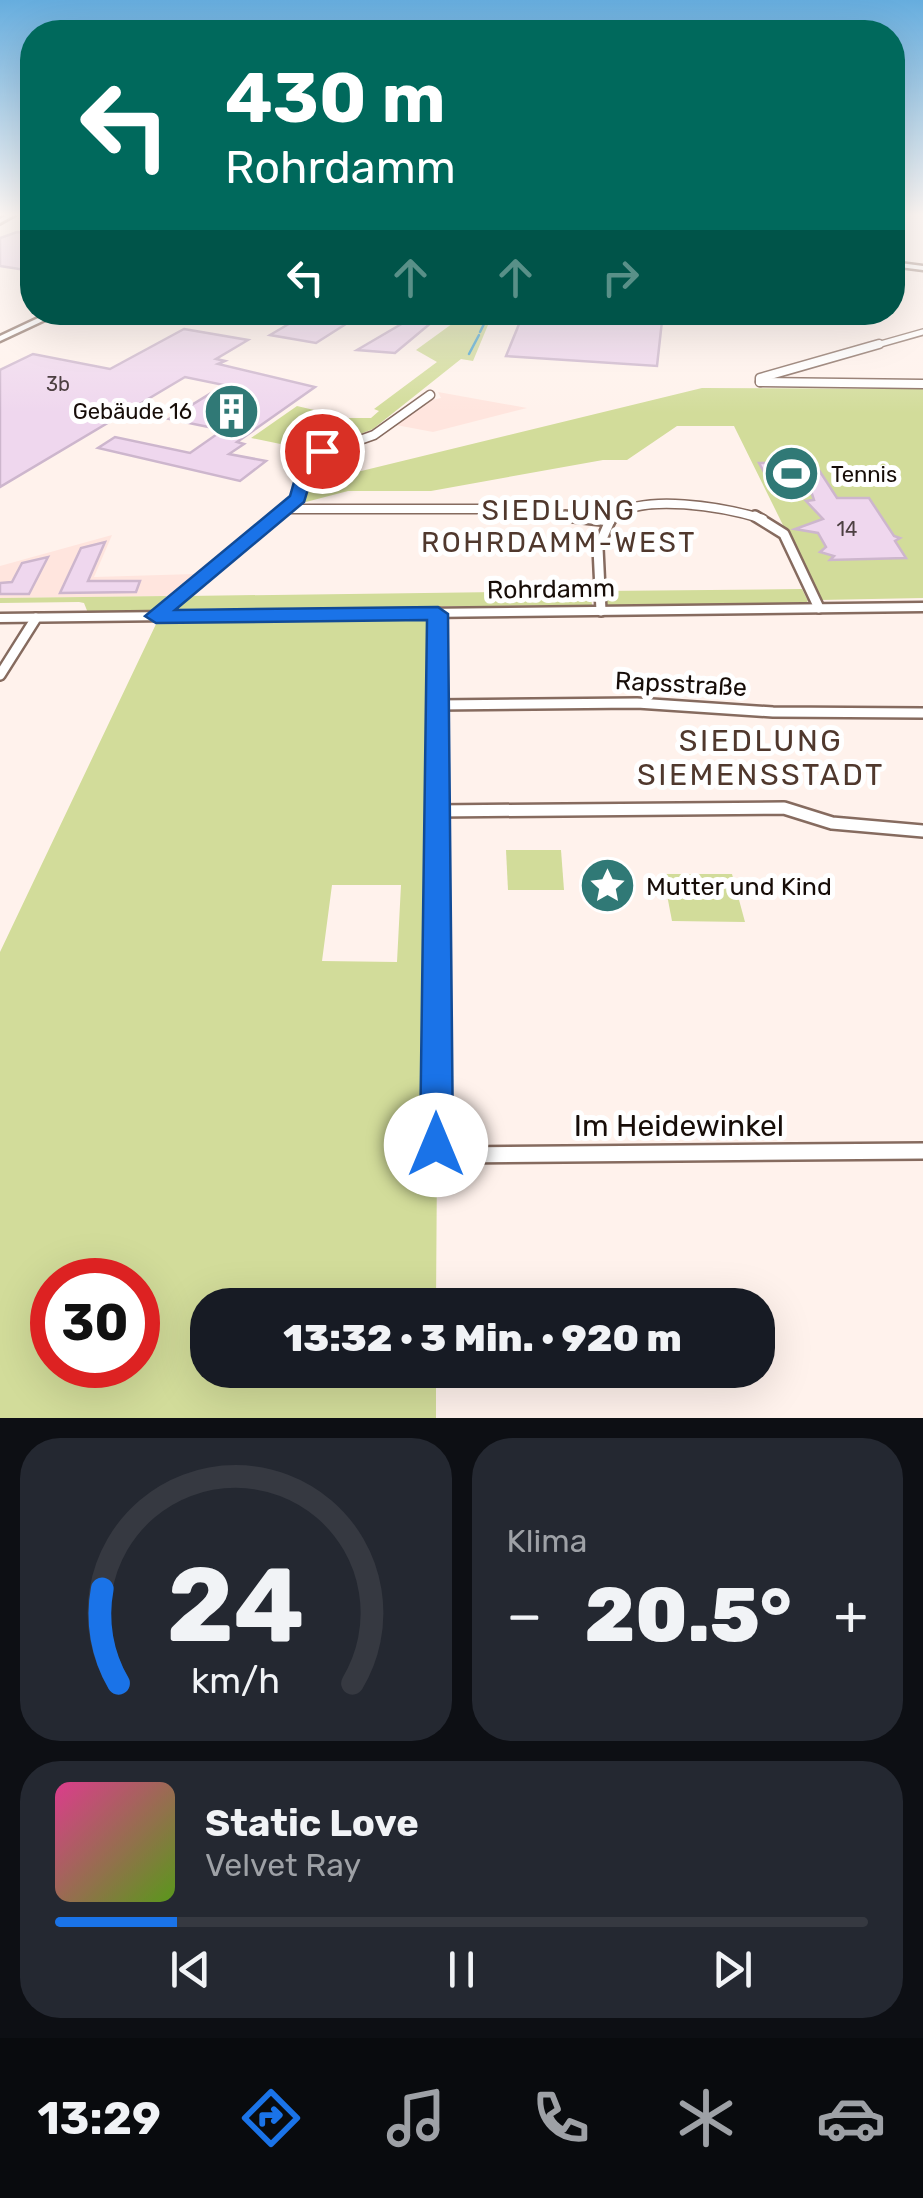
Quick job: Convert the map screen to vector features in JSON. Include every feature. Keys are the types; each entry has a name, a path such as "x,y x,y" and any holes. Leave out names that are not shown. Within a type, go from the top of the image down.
{"main road":[{"path":"0,340 31,325"},
{"name":"Rohrdamm","path":"0,618 923,607"}],"street":[{"path":"923,332 760,378 760,382 923,384"},
{"path":"156,616 300,494 312,457 374,435 430,396"},
{"path":"601,611 594,568 610,521 623,510 657,506 764,518 782,532 819,608"},
{"path":"286,508 496,509 610,521"},
{"path":"438,614 436,812 784,808 832,823 923,830"},
{"path":"0,675 36,618"},
{"name":"Rapsstraße","path":"437,706 655,703 773,712 923,714"},
{"name":"Im Heidewinkel","path":"436,812 438,1149 454,1155 923,1151"}],"shaded area":[{"path":"438,392 527,408 433,432 396,425 427,401 441,398"},
{"path":"112,535 94,577 195,574 167,596 0,598 0,566"}],"green space":[{"path":"450,325 488,325 473,361 461,359 373,429 303,456 290,446 251,438 297,406 348,418 371,418 379,411 374,409 437,362 416,350"},
{"path":"702,388 923,389 923,598 820,600 734,426 677,426 627,460 603,460 431,491 348,491 302,503 312,483"},
{"path":"802,589 808,601 804,604 610,607 604,605 601,591"},
{"path":"590,592 592,605 172,609 187,596"},
{"path":"167,596 150,612 88,613 84,603 79,602 0,603 0,598"},
{"path":"436,619 424,1162 437,1162 436,1288 190,1288 190,1388 436,1388 436,1418 0,1418 0,952 157,622","holes":["332,885 401,885 397,962 322,961"]},
{"path":"506,850 561,850 564,890 508,890"},
{"path":"663,874 732,874 745,922 672,921"}],"building":[{"path":"287,325 344,325 316,343 270,335"},
{"path":"400,325 428,325 395,353 357,350"},
{"path":"519,325 662,325 657,366 506,356"},
{"path":"184,329 248,340 216,359 225,361 218,364 315,387 237,442 244,444 229,454 266,461 240,481 98,448 115,437 190,453 223,430 169,419 224,385 185,377 0,487 0,370 33,354 110,369"},
{"path":"803,462 806,468 817,467 837,498 869,498 894,536 900,538 895,541 906,558 830,560 834,556 820,552 826,547 818,533 795,529 823,519 806,501 814,500 808,482 769,481 759,463"},
{"path":"105,542 88,581 140,581 136,592 60,593 81,548"},
{"path":"48,557 29,594 0,594 0,583 12,582 22,563"}],"waterway":[{"path":"480,332 484,325"},
{"path":"469,354 479,335"}],"place":[{"name":"Gebäude 16","path":"231,411"},
{"name":"Tennis","path":"792,474"},
{"name":"Mutter und Kind","path":"607,886"}],"district":[{"name":"SIEDLUNG ROHRDAMM-WEST","path":"559,526"},
{"name":"SIEDLUNG SIEMENSSTADT","path":"761,758"}],"route":[{"path":"322,451 308,461 298,498 174,597 156,616 438,614 436,1145"}]}
